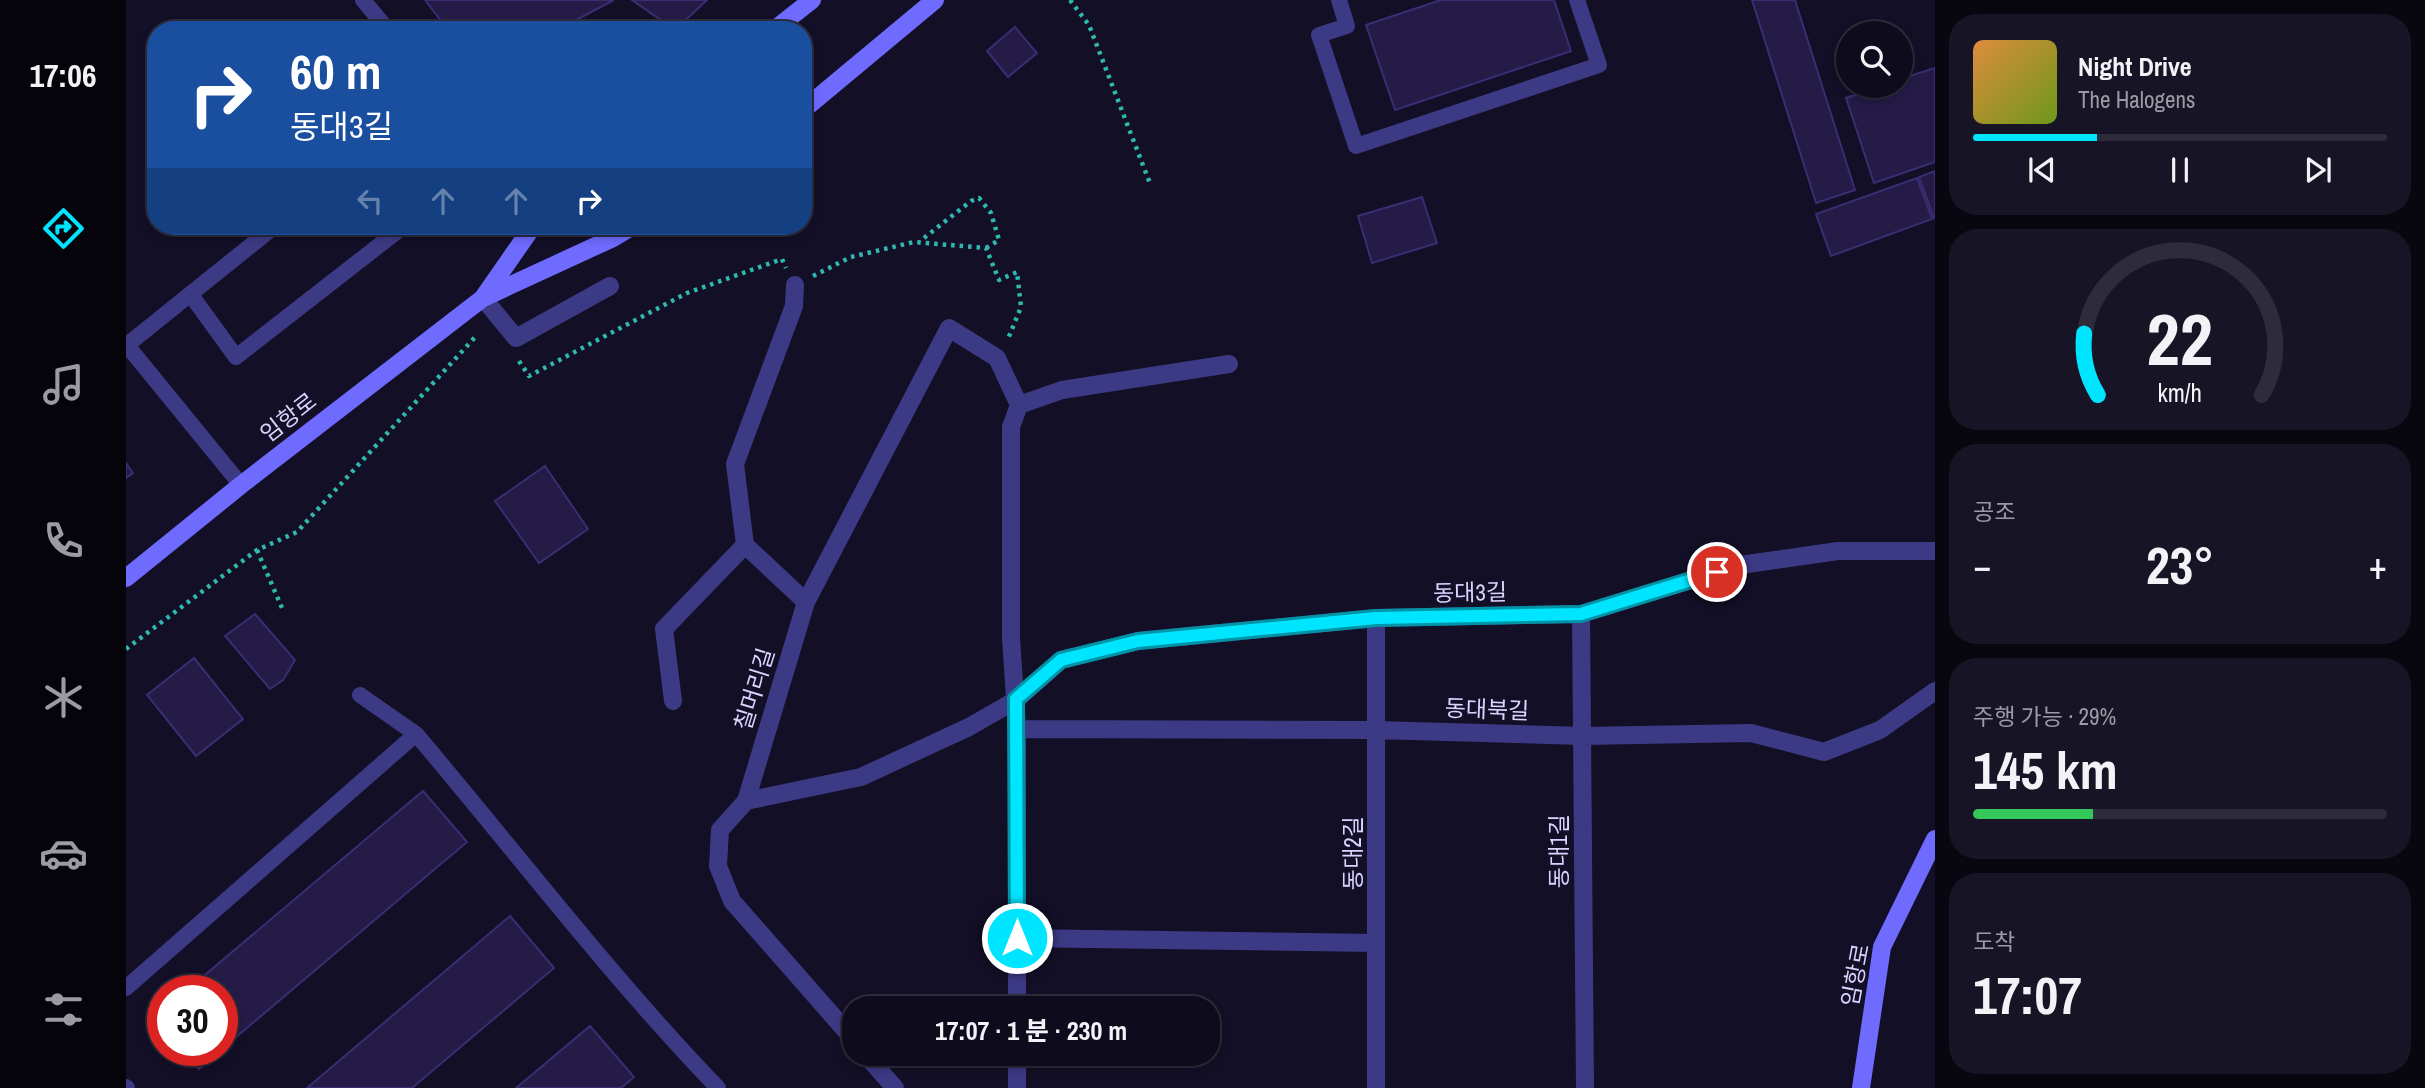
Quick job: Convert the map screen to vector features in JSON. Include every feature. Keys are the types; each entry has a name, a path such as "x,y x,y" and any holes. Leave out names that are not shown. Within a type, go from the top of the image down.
{"main road":[{"path":"785,21 812,0"},
{"path":"812,102 935,0"},
{"name":"임항로","path":"483,298 527,235"},
{"name":"임항로","path":"126,578 241,485 483,298 618,235"},
{"name":"임항로","path":"1861,1088 1882,947 1935,839"}],"street":[{"path":"795,285 794,306 735,464 745,545 806,602"},
{"path":"483,298 516,338 610,286"},
{"name":"칠머리길","path":"842,1027 732,901 718,866 720,830 746,801 806,602 949,328 997,358 1019,405"},
{"path":"1017,996 1017,729 1011,638 1011,427 1019,405 1062,390 1229,364"},
{"path":"673,701 664,629 745,545"},
{"name":"동대3길","path":"746,801 861,777 969,727 1016,699 1061,660 1138,641 1376,618 1581,614 1740,565 1838,551 1935,551"},
{"name":"동대1길","path":"1581,614 1585,1088"},
{"name":"동대2길","path":"1376,618 1376,1088"},
{"name":"동대북길","path":"1017,729 1376,730 1582,736 1751,733 1824,752 1880,730 1935,691"},
{"path":"1017,938 1376,943"},
{"path":"876,1066 895,1088"},
{"path":"1017,1066 1017,1088"}],"lane":[{"path":"363,0 380,21"},
{"path":"1339,0 1348,26 1319,35 1356,146 1599,65 1577,0"},
{"path":"241,485 126,345 264,235"},
{"path":"191,295 236,357 392,235"},
{"path":"360,695 416,733 601,958 718,1088"},
{"path":"126,988 416,733"}],"path":[{"path":"1070,0 1089,25 1151,186"},
{"path":"514,355 529,376 687,293 782,260 795,285 851,257 914,242 986,247 999,240 990,213 978,198 924,238"},
{"path":"986,247 999,280 1017,272 1021,307 1011,336"},
{"path":"126,649 257,550 297,532 479,333"},
{"path":"257,550 282,608"}],"building":[{"path":"425,0 614,0 574,21 441,21"},
{"path":"632,0 707,0 685,21 662,21"},
{"path":"1441,0 1554,0 1571,51 1395,110 1366,25"},
{"path":"1752,0 1795,0 1855,190 1816,203"},
{"path":"1015,27 1037,53 1008,77 987,51"},
{"path":"1935,68 1935,162 1874,183 1846,98 1913,98 1913,75"},
{"path":"1935,171 1935,218 1934,218 1919,177"},
{"path":"1917,178 1932,219 1831,256 1816,214"},
{"path":"1422,197 1437,243 1372,263 1358,216"},
{"path":"126,463 133,473 126,478"},
{"path":"545,466 588,529 539,563 495,501"},
{"path":"255,614 295,660 283,680 270,689 225,636"},
{"path":"194,658 243,719 196,756 147,695"},
{"path":"423,791 467,842 238,1035 238,975 205,975"},
{"path":"510,916 554,968 412,1088 307,1088"},
{"path":"590,1026 634,1077 621,1088 516,1088"}],"route":[{"path":"1017,938 1016,699 1061,660 1138,641 1376,618 1581,614 1717,572"}]}
